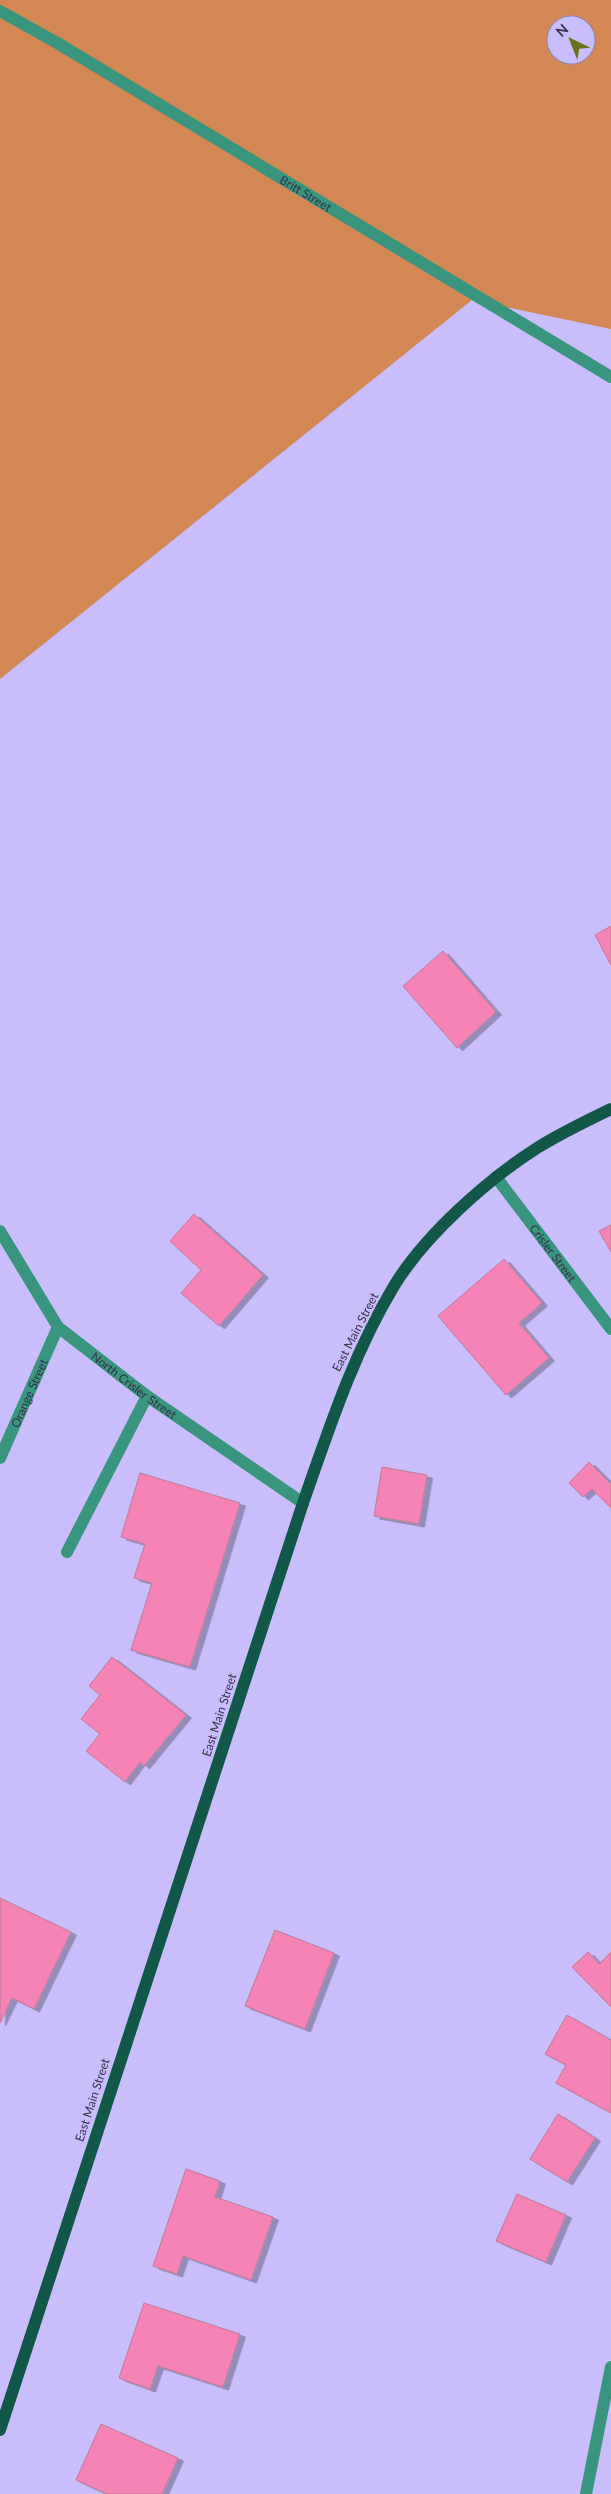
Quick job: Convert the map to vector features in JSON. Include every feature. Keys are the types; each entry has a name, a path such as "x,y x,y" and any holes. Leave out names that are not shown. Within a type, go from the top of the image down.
{"main road":[{"name":"East Main Street","path":"0,2430 303,1503 349,1374 394,1286 433,1236 496,1177 538,1147 611,1109"}],"street":[{"name":"Britt Street","path":"0,12 85,60 611,377"},
{"name":"Crisler Street","path":"496,1177 611,1329"},
{"name":"North Crisler Street","path":"0,1231 58,1327 147,1396 303,1503"},
{"name":"Orange Street","path":"0,1458 58,1327"},
{"path":"67,1552 147,1396"},
{"path":"586,2494 611,2367"}],"shaded area":[{"path":"0,0 611,0 611,329 472,300 0,679"}],"building":[{"path":"611,926 611,965 595,935"},
{"path":"443,951 496,1012 457,1048 403,986"},
{"path":"194,1214 263,1275 219,1326 181,1293 201,1270 170,1241"},
{"path":"611,1225 611,1252 599,1231"},
{"path":"504,1259 542,1303 519,1323 549,1358 506,1395 438,1316"},
{"path":"589,1462 611,1484 611,1508 592,1489 583,1497 569,1483"},
{"path":"382,1467 427,1475 419,1524 374,1516"},
{"path":"140,1473 240,1503 190,1667 131,1650 152,1583 134,1578 145,1544 121,1537"},
{"path":"112,1657 186,1715 144,1766 140,1762 125,1782 86,1751 100,1734 81,1719 100,1695 89,1686"},
{"path":"0,1898 71,1932 34,2009 12,1998 0,2023"},
{"path":"275,1930 334,1953 305,2029 245,2006"},
{"path":"588,1952 599,1964 611,1952 611,2007 572,1967"},
{"path":"567,2015 611,2040 611,2113 556,2083 566,2065 545,2054"},
{"path":"558,2114 595,2138 567,2182 530,2159"},
{"path":"186,2169 220,2181 215,2197 273,2217 251,2280 183,2256 177,2274 153,2266"},
{"path":"517,2194 566,2215 546,2262 496,2241"},
{"path":"144,2303 240,2334 223,2387 158,2366 150,2389 119,2378"},
{"path":"101,2424 178,2458 162,2494 107,2494 76,2480"}]}
